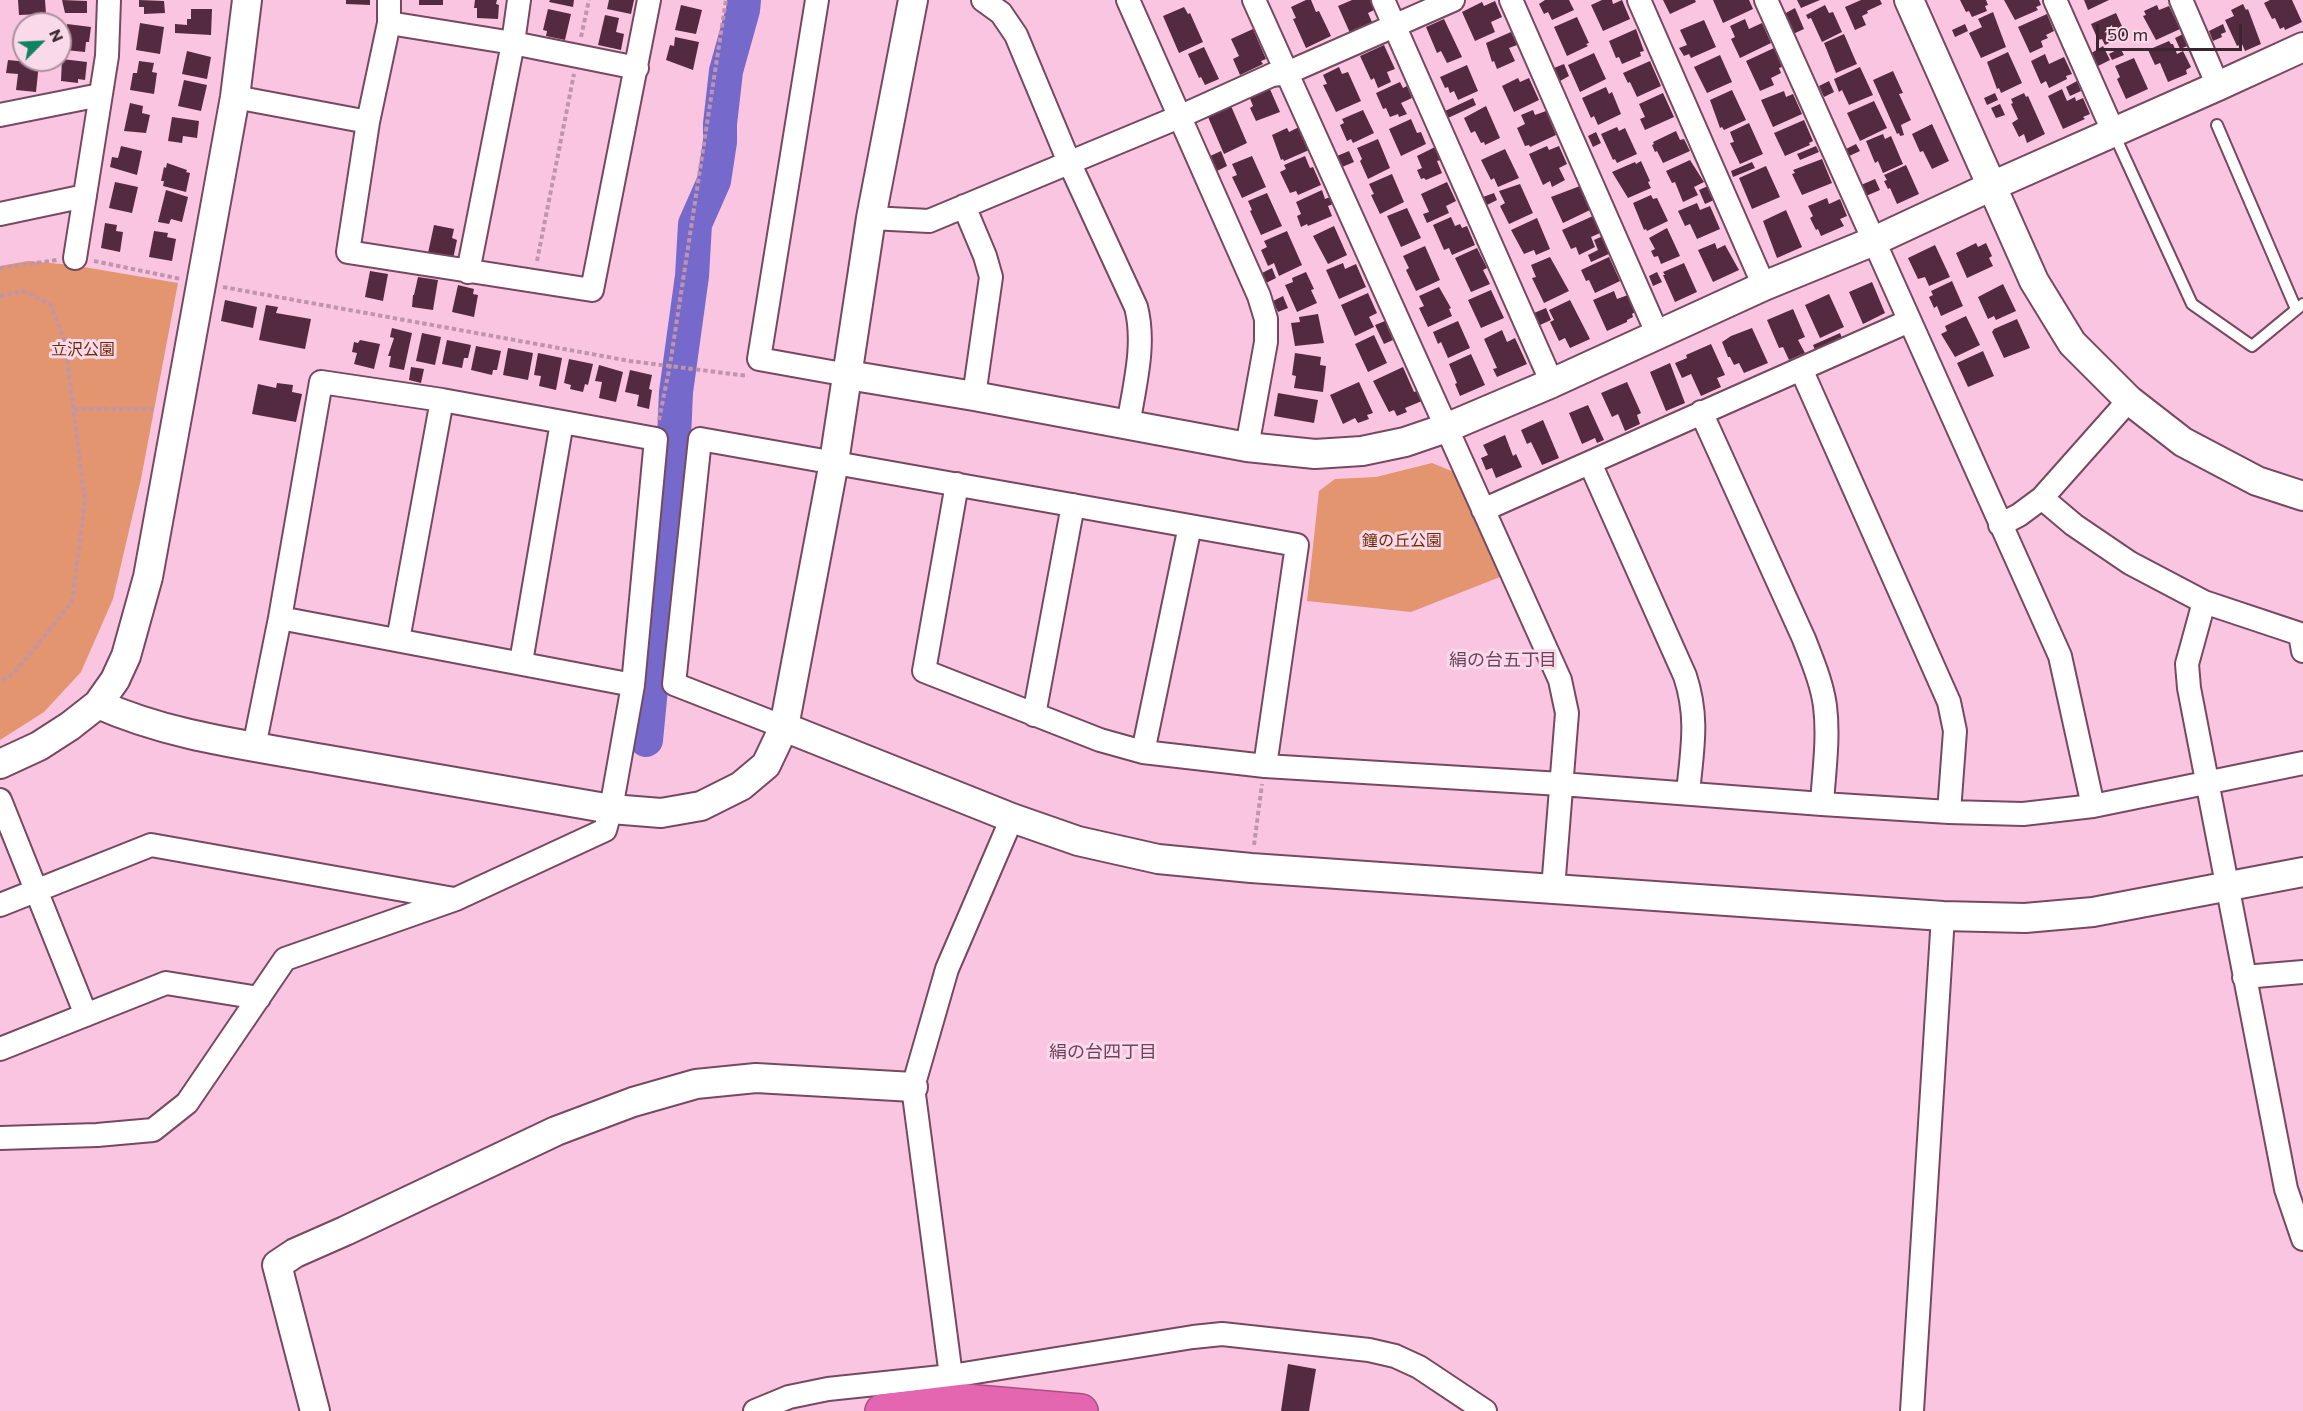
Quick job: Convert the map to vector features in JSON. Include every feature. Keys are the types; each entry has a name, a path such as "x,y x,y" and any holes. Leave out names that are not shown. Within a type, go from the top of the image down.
{"highway":[{"path":"882,1411 965,1401 1082,1411"}],"street":[{"path":"75,258 107,56 109,0"},
{"path":"0,764 39,746 98,704 115,680 134,630 148,577 235,97 247,0"},
{"path":"389,0 389,23 368,123 348,252 592,290 649,0"},
{"path":"468,272 513,43 519,0"},
{"path":"816,0 759,358 1247,447 1315,454 1362,451 1406,442 1446,428 1552,383 1764,286 1874,241 2303,47"},
{"path":"98,704 163,729 254,747 611,808 661,813 701,806 741,786 766,765 784,728 834,462 871,218 913,0"},
{"path":"983,0 1001,13 1016,35 1069,162 1136,307 1140,324 1140,340 1128,426"},
{"path":"1128,0 1259,296 1266,319 1266,342 1247,447"},
{"path":"1254,0 1560,680 1567,713 1553,889"},
{"path":"1383,0 1552,383"},
{"path":"871,218 929,221 1179,117 1272,75 1287,73 1453,0"},
{"path":"1511,0 1658,335"},
{"path":"1639,0 1764,286"},
{"path":"1766,0 2060,656 2092,806"},
{"path":"1909,0 2034,280 2072,343 2129,400 2183,442 2257,481 2303,496"},
{"path":"2055,0 2113,131"},
{"path":"2181,0 2218,86"},
{"path":"389,23 513,43 637,68"},
{"path":"0,115 100,95"},
{"path":"235,97 368,123"},
{"path":"0,214 85,196"},
{"path":"964,206 985,256 991,277 974,396"},
{"path":"1483,510 1909,321"},
{"path":"1801,369 1948,702 1955,731 1949,812"},
{"path":"0,1138 97,1135 153,1130 187,1103 285,959 456,899 605,830 633,685 656,439 442,400 321,382 280,618 254,747"},
{"path":"398,640 442,400"},
{"path":"2000,525 2042,498 2129,400"},
{"path":"1701,412 1804,639 1816,672 1825,714 1826,743 1822,804"},
{"path":"521,662 562,422"},
{"path":"1265,766 1297,545 700,439 674,684 1012,818 1078,841 1158,859 1251,868 1942,916 2025,918 2093,912 2303,872"},
{"path":"1590,463 1692,697 1695,722 1688,793"},
{"path":"957,483 924,671 1100,740 1143,752 1265,766 1561,784 1822,804 2023,814 2092,806 2303,763"},
{"path":"2042,498 2074,525 2130,563 2204,602 2300,634 2303,651"},
{"path":"1034,715 1073,505"},
{"path":"1143,752 1190,526"},
{"path":"2204,602 2187,664 2189,688 2286,1189 2303,1239"},
{"path":"280,618 633,685"},
{"path":"0,800 86,1015"},
{"path":"951,1376 913,1087 947,969 1012,818"},
{"path":"0,905 151,845 456,899"},
{"path":"1912,1411 1942,916"},
{"path":"2244,977 2303,972"},
{"path":"0,1049 166,983 259,998"},
{"path":"315,1411 277,1265 295,1253 556,1131 633,1102 696,1084 756,1078 913,1087"},
{"path":"755,1411 789,1397 828,1389 951,1376 1222,1334 1369,1350 1395,1356 1419,1367 1485,1411"}],"lane":[{"path":"2113,131 2192,304 2252,346 2300,307 2217,125"}],"path":[{"path":"533,282 589,0"},
{"path":"656,439 670,365 726,0"},
{"path":"0,268 75,258 630,361 753,377"},
{"path":"0,296 24,291 51,305 65,342 85,501 72,602 15,672 0,682"},
{"path":"74,409 178,409"},
{"path":"1251,868 1265,766"}],"green space":[{"name":"立沢公園","path":"28,261 72,265 178,283 141,479 113,599 81,672 44,712 0,740 0,266"},
{"name":"鐘の丘公園","path":"1432,463 1454,472 1500,577 1411,612 1307,601 1319,491 1335,479 1376,477"}],"building":[{"path":"18,0 45,0 46,12 19,12"},
{"path":"62,0 87,1 87,13 65,12"},
{"path":"139,0 164,1 165,13 144,14 144,7 139,7"},
{"path":"346,0 370,0 370,5 346,4"},
{"path":"419,0 443,0 443,5 419,5"},
{"path":"475,0 497,0 498,19 477,18 477,8 474,8"},
{"path":"550,0 574,0 573,7 549,2"},
{"path":"609,0 634,0 631,14 607,9"},
{"path":"1311,0 1316,12 1319,11 1331,36 1306,48 1293,19 1296,18 1291,7"},
{"path":"1352,0 1370,0 1374,10 1368,13 1372,22 1350,33 1338,6"},
{"path":"1545,0 1569,0 1574,10 1552,20 1548,12 1544,14 1539,4"},
{"path":"1602,0 1612,0 1613,4 1622,0 1630,19 1603,31 1591,5"},
{"path":"1663,0 1695,0 1696,2 1670,14"},
{"path":"1713,0 1749,0 1753,9 1723,23"},
{"path":"1797,0 1820,0 1801,8"},
{"path":"1861,0 1880,0 1882,4 1867,11 1868,13 1862,16 1866,25 1855,30 1845,7"},
{"path":"1960,0 1986,0 1987,11 1972,17 1969,11 1966,12"},
{"path":"2004,0 2039,0 2041,5 2036,7 2038,10 2015,20"},
{"path":"2084,0 2109,0 2088,10"},
{"path":"2270,0 2292,0 2302,22 2285,30 2284,27 2280,29 2264,3"},
{"path":"1495,1 1502,17 1491,22 1495,32 1475,41 1462,12 1482,2 1484,6"},
{"path":"2243,4 2246,10 2248,9 2261,44 2245,51 2242,44 2237,46 2225,20 2234,16 2231,10"},
{"path":"681,5 702,10 696,34 675,30"},
{"path":"1825,5 1829,13 1833,12 1842,32 1822,42 1811,18 1808,19 1806,15"},
{"path":"2157,5 2159,10 2169,6 2180,29 2156,40 2143,16 2146,15 2144,11"},
{"path":"1184,7 1188,14 1190,13 1203,42 1179,53 1163,16"},
{"path":"1795,8 1804,29 1793,34 1784,14"},
{"path":"191,9 212,9 211,35 175,33 175,24 187,25 187,19 191,19"},
{"path":"548,9 571,14 565,40 546,36 547,31 543,30"},
{"path":"1993,12 2006,47 1981,58 1969,33 1982,27 1978,19"},
{"path":"2116,13 2126,35 2105,45 2102,39 2098,40 2091,24"},
{"path":"2047,14 2054,31 2046,35 2048,38 2041,41 2043,47 2030,53 2018,27"},
{"path":"605,15 619,18 616,32 624,34 621,50 598,45"},
{"path":"1577,17 1589,43 1586,44 1588,46 1567,56 1554,27"},
{"path":"1444,19 1462,57 1447,63 1441,51 1437,53 1426,27"},
{"path":"1745,19 1749,29 1762,23 1771,43 1740,58 1731,39 1735,37 1730,26"},
{"path":"1704,20 1716,47 1691,58 1689,54 1684,56 1679,48 1687,45 1680,30"},
{"path":"140,23 164,27 160,54 136,50"},
{"path":"1965,24 1968,31 1955,37 1952,30"},
{"path":"2223,24 2226,32 2221,34 2222,37 2213,41 2209,31"},
{"path":"72,25 91,27 85,52 72,51"},
{"path":"1253,29 1266,59 1261,61 1263,64 1240,75 1233,59 1239,56 1231,39"},
{"path":"1636,29 1644,51 1640,52 1641,56 1622,64 1619,57 1616,58 1609,41"},
{"path":"1511,32 1517,45 1509,48 1515,61 1497,69 1494,61 1492,62 1486,43"},
{"path":"2185,33 2190,45 2180,49 2175,38"},
{"path":"1844,34 1857,64 1836,73 1824,43"},
{"path":"675,37 699,42 693,70 666,60 670,45 674,46"},
{"path":"2169,41 2173,44 2177,54 2183,51 2191,67 2186,70 2187,74 2168,82 2160,63 2155,65 2148,50"},
{"path":"1384,45 1395,69 1387,72 1391,82 1378,88 1374,78 1371,80 1360,56"},
{"path":"2103,46 2110,60 2096,67 2090,54"},
{"path":"1204,47 1219,79 1205,85 1201,77 1199,78 1188,54"},
{"path":"1774,48 1782,67 1779,68 1781,73 1771,78 1774,85 1760,91 1746,61"},
{"path":"2120,48 2124,55 2112,60 2109,54"},
{"path":"187,51 211,57 207,79 182,74"},
{"path":"2008,52 2022,83 2001,93 1999,88 1997,89 1987,62"},
{"path":"1594,53 1606,79 1580,92 1568,65"},
{"path":"2045,54 2049,64 2064,57 2072,74 2049,88 2046,81 2041,84 2031,61"},
{"path":"1720,55 1732,82 1707,93 1694,67"},
{"path":"2134,58 2148,89 2126,99 2117,79 2120,77 2115,66"},
{"path":"8,60 12,60 12,72 38,72 36,92 16,90 18,74 6,73"},
{"path":"72,60 87,62 85,80 78,79 78,83 61,81 61,72 72,72"},
{"path":"139,61 154,63 152,72 157,73 154,94 130,90 133,73 137,73"},
{"path":"1650,61 1661,86 1637,97 1623,73"},
{"path":"1564,64 1569,76 1560,81 1554,68"},
{"path":"1467,65 1478,91 1458,100 1454,91 1450,93 1448,87 1445,88 1440,77"},
{"path":"1339,67 1342,74 1348,72 1361,101 1336,112 1323,85 1327,84 1323,75"},
{"path":"1860,67 1873,95 1849,105 1842,90 1839,92 1834,79"},
{"path":"1893,71 1903,93 1899,94 1911,120 1901,125 1904,135 1900,136 1899,133 1897,134 1873,80"},
{"path":"1518,78 1520,82 1529,78 1539,100 1514,112 1502,86"},
{"path":"184,80 207,85 201,111 178,106"},
{"path":"1829,81 1834,92 1824,97 1819,86"},
{"path":"2077,81 2081,91 2070,96 2066,87"},
{"path":"1400,82 1403,88 1407,86 1412,98 1401,103 1407,114 1390,117 1386,108 1383,109 1376,93"},
{"path":"1269,87 1280,112 1256,121 1250,108 1253,106 1249,96"},
{"path":"1606,87 1609,94 1612,92 1621,114 1598,125 1594,116 1591,118 1582,98"},
{"path":"2062,89 2067,101 2075,97 2076,101 2083,98 2090,114 2083,117 2085,119 2063,129 2048,96"},
{"path":"1732,90 1746,120 1724,130 1720,128 1710,100"},
{"path":"1784,91 1786,97 1793,94 1802,114 1773,127 1761,100"},
{"path":"1663,93 1674,117 1645,130 1640,119 1645,117 1639,104"},
{"path":"1995,93 1998,100 1987,105 1984,98"},
{"path":"2024,93 2026,97 2028,96 2045,134 2027,143 2024,134 2019,137 2012,123 2018,119 2011,99"},
{"path":"1473,98 1476,105 1448,118 1445,111"},
{"path":"1874,101 1887,128 1860,141 1847,113"},
{"path":"130,103 143,106 142,113 150,115 146,133 124,131"},
{"path":"2000,104 2005,115 1996,118 1991,108"},
{"path":"1231,106 1247,143 1224,154 1208,117"},
{"path":"1486,106 1500,138 1485,145 1484,142 1481,143 1475,131 1471,133 1464,118"},
{"path":"1363,110 1374,133 1353,143 1351,139 1347,141 1340,125 1344,123 1342,119"},
{"path":"1533,110 1535,115 1546,111 1556,135 1530,147 1525,146 1517,128 1525,124 1521,115"},
{"path":"172,117 199,121 197,138 183,136 182,143 168,141"},
{"path":"1411,119 1417,133 1421,132 1426,144 1401,156 1389,129"},
{"path":"1804,120 1813,141 1809,143 1810,145 1785,156 1774,133"},
{"path":"1749,123 1763,154 1740,164 1730,143 1734,142 1730,132"},
{"path":"1932,124 1949,161 1932,169 1923,151 1920,152 1912,134"},
{"path":"1299,127 1309,150 1284,161 1281,160 1272,135 1287,128 1289,132"},
{"path":"1617,127 1619,131 1625,128 1637,154 1617,163 1615,159 1613,160 1601,134"},
{"path":"1676,131 1680,140 1684,139 1690,151 1663,163 1657,151 1655,152 1653,142"},
{"path":"1596,132 1601,143 1593,147 1588,136"},
{"path":"1883,134 1885,139 1891,136 1903,164 1883,173 1878,161 1875,163 1866,141"},
{"path":"1378,139 1390,168 1368,179 1357,148"},
{"path":"1856,144 1860,151 1847,157 1844,150"},
{"path":"121,146 142,151 137,175 110,167 112,157 118,158"},
{"path":"1547,146 1549,150 1559,146 1567,164 1559,168 1565,180 1552,187 1550,181 1543,185 1529,154"},
{"path":"1816,146 1819,152 1800,160 1797,154"},
{"path":"1435,147 1441,160 1437,161 1442,173 1426,180 1421,179 1417,170 1422,168 1417,156"},
{"path":"1505,149 1519,178 1498,187 1494,178 1491,180 1481,160"},
{"path":"1221,151 1227,166 1215,172 1208,157"},
{"path":"1349,151 1354,162 1342,167 1337,156"},
{"path":"1252,156 1266,187 1242,198 1232,177 1237,175 1232,164"},
{"path":"1305,156 1321,185 1298,195 1296,191 1290,193 1280,172 1286,169 1284,165"},
{"path":"1822,159 1832,183 1802,195 1792,174 1795,173 1793,170"},
{"path":"1690,160 1704,182 1694,187 1698,195 1683,202 1675,182 1672,183 1666,171"},
{"path":"1641,161 1651,188 1628,198 1612,172"},
{"path":"1752,162 1755,168 1733,177 1731,171"},
{"path":"167,163 190,173 186,192 163,186 164,181 161,181"},
{"path":"1906,165 1919,194 1897,204 1884,181 1887,180 1884,175"},
{"path":"1766,166 1780,197 1752,209 1739,178"},
{"path":"1392,174 1404,202 1380,214 1371,195 1374,194 1369,184"},
{"path":"1875,179 1880,190 1866,196 1861,185"},
{"path":"115,182 138,187 132,213 109,208"},
{"path":"1447,182 1456,201 1446,206 1449,213 1427,223 1423,214 1429,212 1421,194"},
{"path":"1520,184 1533,213 1509,224 1500,206 1505,203 1499,191"},
{"path":"1580,186 1590,210 1563,223 1551,197"},
{"path":"1708,186 1714,200 1705,204 1699,190"},
{"path":"166,190 188,197 182,222 171,219 169,224 158,222"},
{"path":"1322,190 1325,199 1330,197 1333,204 1328,206 1332,216 1301,227 1297,216 1301,214 1296,202"},
{"path":"1267,193 1282,226 1261,235 1248,201"},
{"path":"1494,193 1497,200 1487,205 1483,197"},
{"path":"1651,195 1653,199 1657,198 1668,221 1647,231 1644,230 1633,203"},
{"path":"1827,198 1829,204 1840,199 1847,216 1840,219 1844,226 1821,236 1810,218 1813,216 1808,206"},
{"path":"1697,203 1700,210 1710,206 1720,229 1697,239 1690,224 1685,226 1678,211"},
{"path":"1407,208 1421,238 1401,247 1387,216"},
{"path":"1786,210 1802,247 1777,258 1763,221"},
{"path":"1593,216 1600,233 1591,237 1595,247 1579,255 1576,247 1571,249 1562,230"},
{"path":"1451,217 1455,226 1460,224 1462,228 1467,226 1475,245 1452,255 1449,248 1444,250 1433,225"},
{"path":"1537,218 1550,249 1536,255 1534,250 1524,254 1511,230"},
{"path":"105,223 117,225 116,231 123,232 120,252 101,248"},
{"path":"434,225 454,229 452,238 457,240 453,259 428,253"},
{"path":"1334,226 1347,255 1328,264 1313,236"},
{"path":"1667,228 1680,256 1661,264 1658,256 1654,257 1651,251 1655,249 1649,238"},
{"path":"154,231 168,233 167,237 176,239 172,261 149,257"},
{"path":"1287,231 1302,265 1279,276 1274,263 1268,266 1261,250 1267,247 1264,241"},
{"path":"1603,236 1611,253 1591,262 1588,255 1598,250 1594,240"},
{"path":"1715,243 1717,249 1725,245 1739,270 1713,282 1698,250"},
{"path":"1976,243 1978,247 1986,243 1992,256 1989,258 1993,266 1967,278 1956,253"},
{"path":"1935,245 1950,277 1929,286 1925,277 1918,279 1908,258"},
{"path":"1425,246 1440,280 1416,291 1406,270 1409,268 1403,256"},
{"path":"1477,248 1487,268 1483,270 1490,284 1471,292 1455,258"},
{"path":"1550,257 1569,291 1544,303 1532,278 1536,277 1531,265"},
{"path":"1609,257 1620,281 1595,293 1581,270"},
{"path":"1343,263 1345,269 1356,264 1366,287 1339,299 1326,270"},
{"path":"1684,263 1697,292 1675,302 1663,272"},
{"path":"1272,268 1276,278 1264,284 1260,274"},
{"path":"370,271 388,274 383,301 365,297"},
{"path":"1306,272 1314,289 1311,290 1317,303 1297,312 1285,285 1293,282 1292,278"},
{"path":"1657,272 1662,282 1653,286 1649,276"},
{"path":"418,277 438,280 433,310 412,307"},
{"path":"1952,281 1963,306 1941,316 1937,306 1934,308 1929,297 1933,295 1931,291"},
{"path":"1872,282 1885,313 1863,324 1849,292"},
{"path":"2003,284 2016,311 1996,320 1994,316 1988,319 1978,297"},
{"path":"458,285 474,289 473,294 478,295 474,317 452,312"},
{"path":"1439,287 1451,308 1449,309 1452,316 1428,327 1419,308 1424,306 1419,296"},
{"path":"1491,290 1504,318 1481,328 1468,300"},
{"path":"1614,291 1617,299 1628,295 1635,312 1627,322 1607,331 1593,300"},
{"path":"1368,293 1377,313 1369,317 1374,327 1355,336 1341,305"},
{"path":"1829,294 1844,327 1820,338 1805,305"},
{"path":"1283,296 1288,308 1278,312 1273,301"},
{"path":"225,300 257,307 253,328 221,321"},
{"path":"1570,300 1590,339 1570,348 1565,338 1559,341 1550,322 1554,320 1549,310"},
{"path":"266,305 278,307 276,313 311,319 305,349 259,340"},
{"path":"1546,308 1551,320 1540,325 1534,313"},
{"path":"1793,309 1805,337 1798,340 1805,353 1789,360 1783,347 1779,348 1767,320"},
{"path":"1318,314 1324,343 1295,346 1291,323 1300,322 1299,317"},
{"path":"1966,316 1980,345 1955,357 1941,334 1947,331 1945,326"},
{"path":"2017,319 2030,348 2004,358 1992,332"},
{"path":"1385,321 1393,340 1384,344 1375,325"},
{"path":"1458,321 1470,348 1448,358 1441,342 1438,344 1433,332"},
{"path":"392,328 412,333 404,370 389,367 391,356 388,356 394,338 390,337"},
{"path":"1752,328 1768,363 1744,373 1739,363 1734,365 1728,357 1722,342"},
{"path":"1502,330 1507,342 1515,338 1527,364 1497,377 1493,369 1497,368 1484,339"},
{"path":"422,333 441,337 435,365 416,361"},
{"path":"1840,333 1842,338 1815,350 1813,345"},
{"path":"1374,335 1387,363 1368,372 1355,344"},
{"path":"360,340 380,344 374,369 354,364 357,353 352,352 354,342 358,343"},
{"path":"447,340 471,345 468,358 464,358 462,368 442,364"},
{"path":"1711,344 1725,375 1717,378 1721,387 1701,396 1691,374 1682,378 1675,363 1687,358 1686,355"},
{"path":"476,346 501,351 497,370 493,370 492,375 471,370"},
{"path":"508,348 533,353 528,380 503,375"},
{"path":"1983,351 1994,376 1968,387 1957,363"},
{"path":"538,353 562,358 556,390 539,386 541,376 534,375"},
{"path":"1295,353 1321,357 1320,365 1326,366 1323,392 1294,388 1296,376 1292,375"},
{"path":"1471,354 1485,385 1460,396 1449,364"},
{"path":"569,359 593,364 588,385 585,384 583,392 570,389 571,385 564,383"},
{"path":"1670,363 1685,403 1666,411 1650,372"},
{"path":"599,365 623,372 616,402 599,398 602,382 595,381"},
{"path":"411,367 424,369 421,383 409,380"},
{"path":"1403,367 1414,392 1417,391 1422,401 1405,408 1407,412 1397,416 1394,410 1389,412 1373,381"},
{"path":"630,370 652,375 649,409 637,406 639,395 625,392"},
{"path":"1359,382 1373,413 1367,415 1369,419 1358,423 1355,418 1343,424 1330,395"},
{"path":"1627,382 1641,413 1637,415 1640,424 1625,431 1618,414 1612,417 1601,393"},
{"path":"277,383 293,385 292,392 302,394 296,422 252,414 258,384 276,388"},
{"path":"1278,393 1318,400 1314,423 1274,416"},
{"path":"1588,405 1604,440 1597,443 1595,438 1582,444 1569,413"},
{"path":"1543,420 1559,458 1542,465 1531,442 1527,444 1521,430"},
{"path":"1505,435 1513,456 1516,454 1522,467 1496,478 1492,468 1486,470 1481,458 1488,455 1483,445"},
{"path":"1288,1364 1316,1369 1309,1411 1281,1411"}],"waterway":[{"path":"646,740 655,647 669,553 676,392 692,276 695,224 714,181 726,71 744,0"}],"district":[{"name":"絹の台五丁目","path":"1503,660"},
{"name":"絹の台四丁目","path":"1103,1052"}]}
